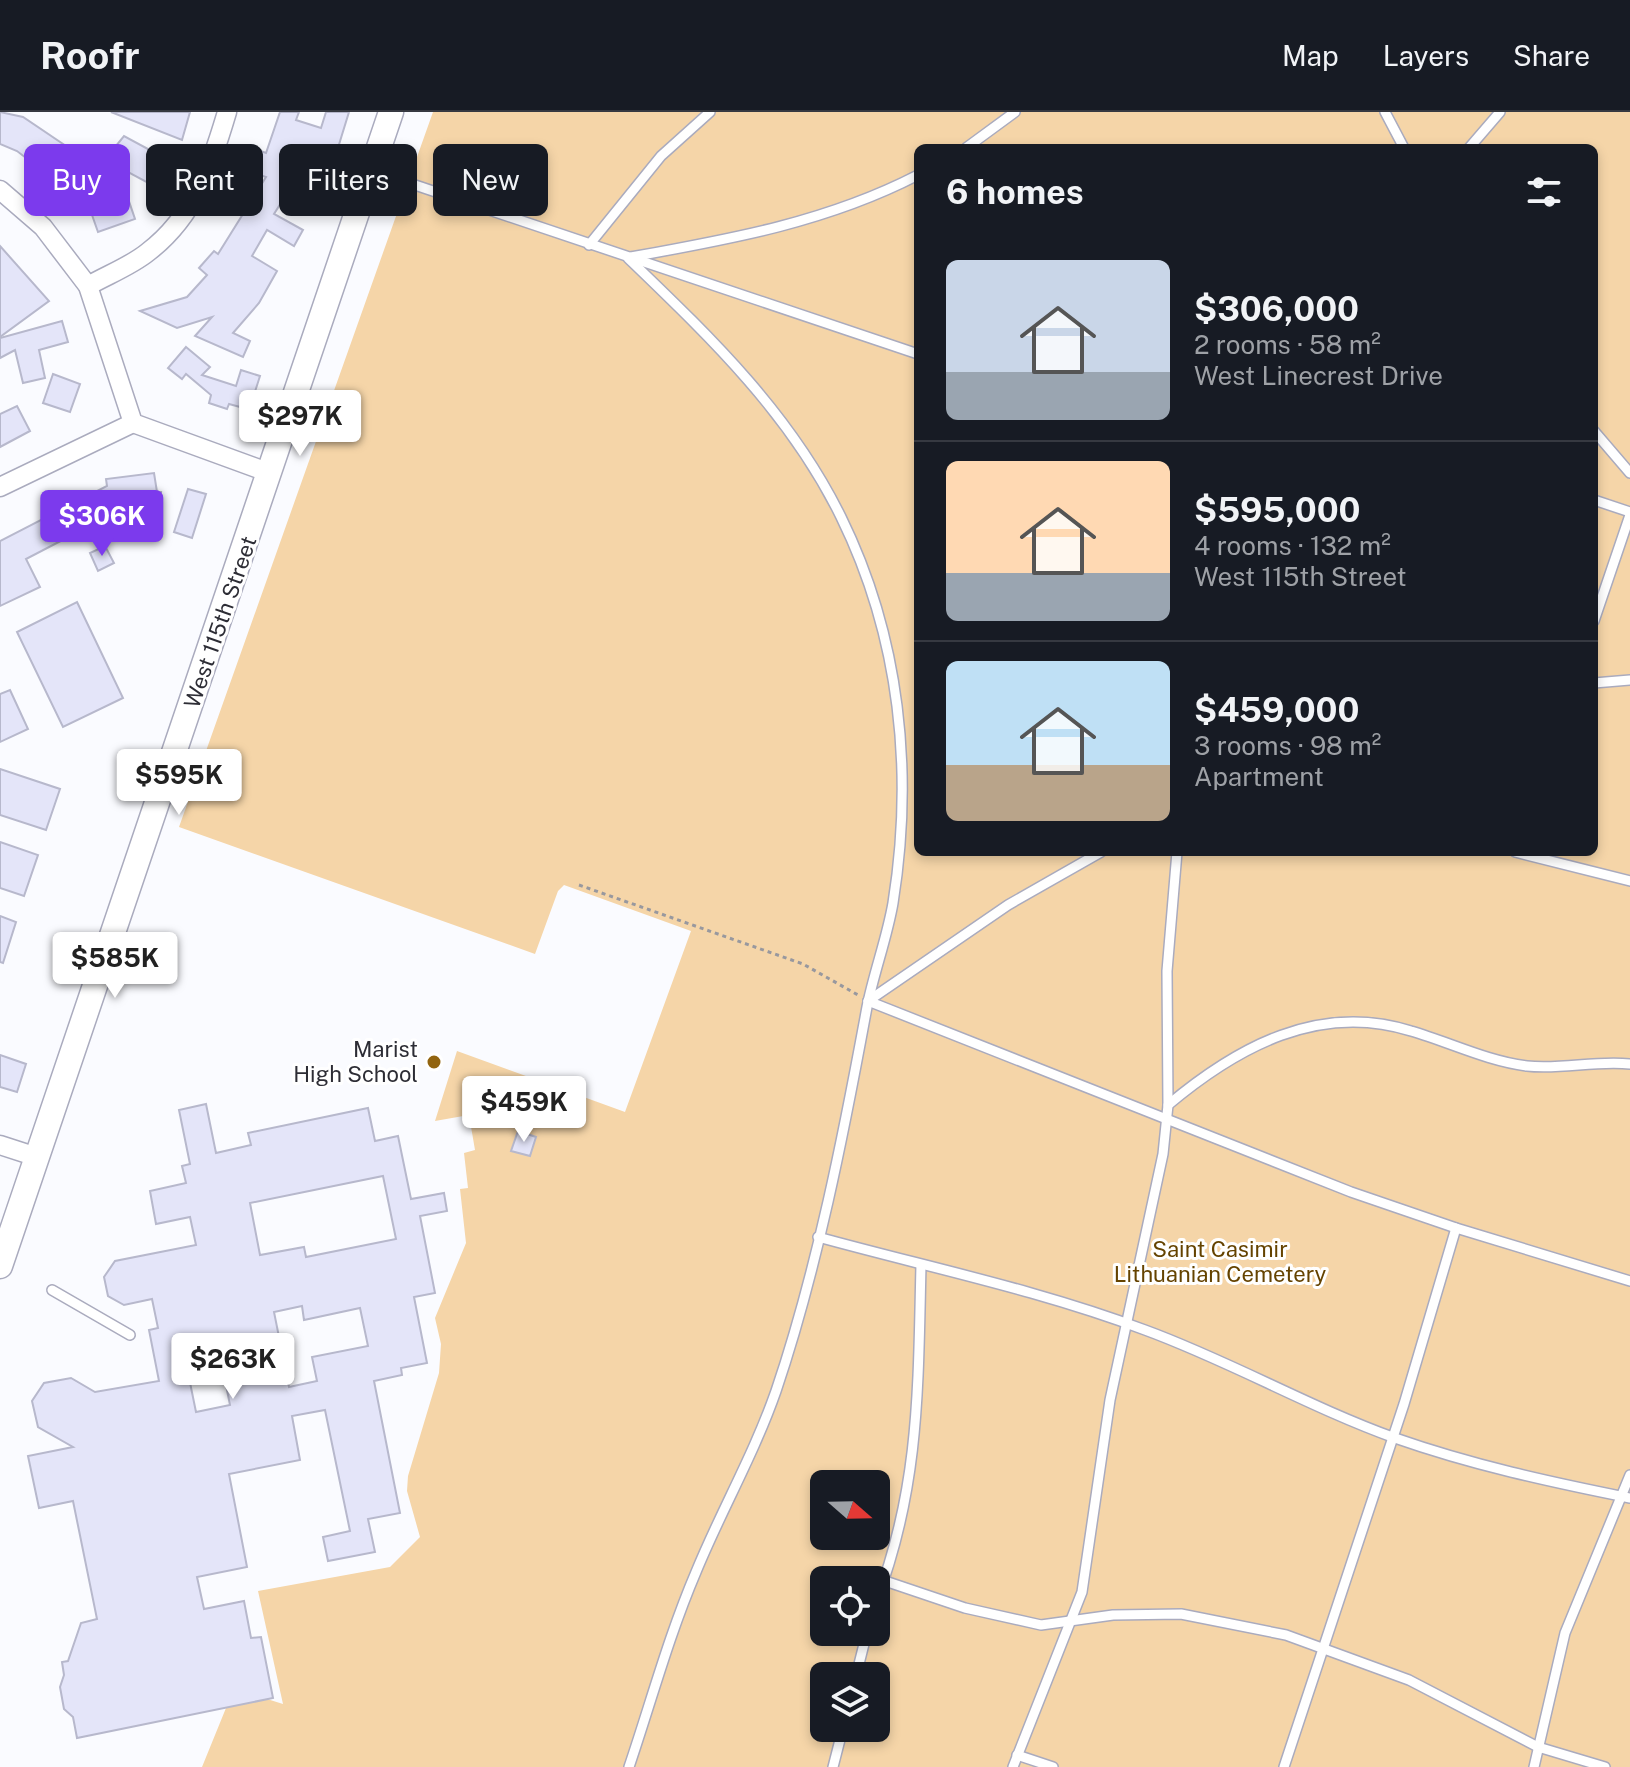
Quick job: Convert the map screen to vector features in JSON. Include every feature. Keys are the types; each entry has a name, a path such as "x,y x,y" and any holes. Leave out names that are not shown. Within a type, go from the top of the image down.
{"street":[{"path":"88,286 148,253 179,222 206,181 227,112"},
{"name":"West 115th Street","path":"0,1266 391,112"},
{"path":"0,190 43,227 88,286 133,423"},
{"path":"0,487 133,423 270,473"},
{"path":"0,1145 37,1157"}],"lane":[{"path":"589,245 661,156 710,112"},
{"path":"971,144 1015,112"},
{"path":"1385,112 1402,144"},
{"path":"1472,144 1500,112"},
{"path":"628,258 775,230 834,212 914,177"},
{"path":"417,186 914,353"},
{"path":"628,258 728,355 772,404 809,459 841,517 869,582 888,653 899,716 903,776 902,842 892,907 868,1001 859,1061 818,1237 765,1424 696,1572 631,1766"},
{"path":"1598,436 1630,473"},
{"path":"1598,501 1630,513 1598,609"},
{"path":"1598,683 1630,680"},
{"path":"868,1001 1008,905 1094,856"},
{"path":"1013,1767 1082,1592 1110,1400 1163,1154 1168,1105 1167,971 1177,856"},
{"path":"1531,856 1630,881"},
{"path":"868,1001 1351,1192 1630,1281"},
{"path":"1168,1105 1204,1075 1268,1039 1292,1029 1344,1020 1412,1031 1529,1067 1630,1064"},
{"path":"1284,1767 1393,1437 1456,1228"},
{"path":"818,1237 1076,1305 1127,1323 1393,1437 1489,1468 1626,1497"},
{"path":"889,1566 905,1510 914,1459 921,1265"},
{"path":"52,1290 130,1335"},
{"path":"1534,1767 1565,1633 1626,1497 1630,1475"},
{"path":"890,1583 965,1608 1041,1625 1113,1615 1181,1614 1325,1647 1440,1694 1538,1747 1605,1767"},
{"path":"833,1767 839,1742"},
{"path":"1017,1755 1053,1767"}],"path":[{"path":"579,885 803,964 868,1001"}],"green space":[{"name":"Saint Casimir Lithuanian Cemetery","path":"433,112 1630,112 1630,1767 202,1767 226,1708 267,1699 283,1704 258,1591 390,1567 420,1537 407,1491 408,1476 439,1373 441,1344 435,1318 466,1243 460,1189 468,1188 464,1153 475,1150 469,1115 435,1121 457,1051 625,1112 691,931 564,885 558,891 535,954 179,827 396,216 417,216 417,157"}],"building":[{"path":"0,112 23,117 63,144 24,144 24,156 0,144"},
{"path":"111,112 190,112 182,140"},
{"path":"280,112 299,112 296,120 321,128 326,112 349,112 339,144 279,144 279,206 274,214 303,230 294,246 267,230 252,256 277,271 259,303 233,333 250,341 243,357 195,336 212,317 177,328 140,311 187,297 207,275 199,268 214,251 218,254 242,216 263,216 263,182 266,177 263,176 263,152 266,153"},
{"path":"124,136 146,148 146,182 130,173 130,144 118,144"},
{"path":"130,204 135,219 98,232 92,216 130,216"},
{"path":"0,246 49,301 0,337"},
{"path":"62,321 68,342 39,350 45,378 23,383 15,350 0,358 0,338"},
{"path":"186,347 210,367 202,375 236,386 241,370 260,376 252,401 242,398 240,407 229,404 227,409 209,403 211,395 186,374 182,379 168,368"},
{"path":"53,374 80,384 70,412 43,403"},
{"path":"17,406 30,431 0,447 0,414"},
{"path":"154,473 157,492 161,492 157,516 130,520 128,506 26,559 40,587 0,606 0,541 107,486 106,479"},
{"path":"188,489 206,494 192,538 174,532"},
{"path":"105,546 114,563 98,571 90,553"},
{"path":"77,602 123,698 63,727 17,632"},
{"path":"10,690 28,729 0,742 0,694"},
{"path":"0,769 60,789 46,830 0,815"},
{"path":"0,842 38,855 24,896 0,888"},
{"path":"0,916 16,922 3,963 0,962"},
{"path":"0,1055 26,1064 17,1092 0,1087"},
{"name":"Marist High School","path":"206,1104 216,1153 251,1145 248,1133 368,1108 375,1141 398,1136 411,1199 444,1193 447,1211 420,1216 435,1293 414,1297 427,1363 401,1368 402,1375 374,1381 400,1513 368,1519 375,1552 328,1561 323,1537 350,1531 325,1410 292,1416 300,1460 229,1474 247,1567 197,1577 204,1609 244,1601 251,1638 261,1637 273,1698 77,1738 73,1717 64,1709 60,1687 64,1675 62,1662 68,1661 81,1623 97,1619 73,1501 39,1508 28,1456 73,1447 38,1427 32,1401 44,1383 71,1378 95,1392 159,1381 149,1330 158,1328 152,1299 124,1305 108,1296 104,1277 115,1261 196,1245 190,1217 156,1224 150,1191 186,1183 182,1166 190,1164 179,1110","holes":["383,1176 396,1239 306,1257 304,1247 260,1255 250,1203","302,1306 304,1320 360,1308 368,1346 312,1357 317,1381 289,1387 274,1312","219,1351 230,1405 196,1412 185,1358"]},
{"path":"518,1131 536,1137 530,1156 511,1151"}],"place":[{"name":"Marist High School","path":"434,1062"}]}
